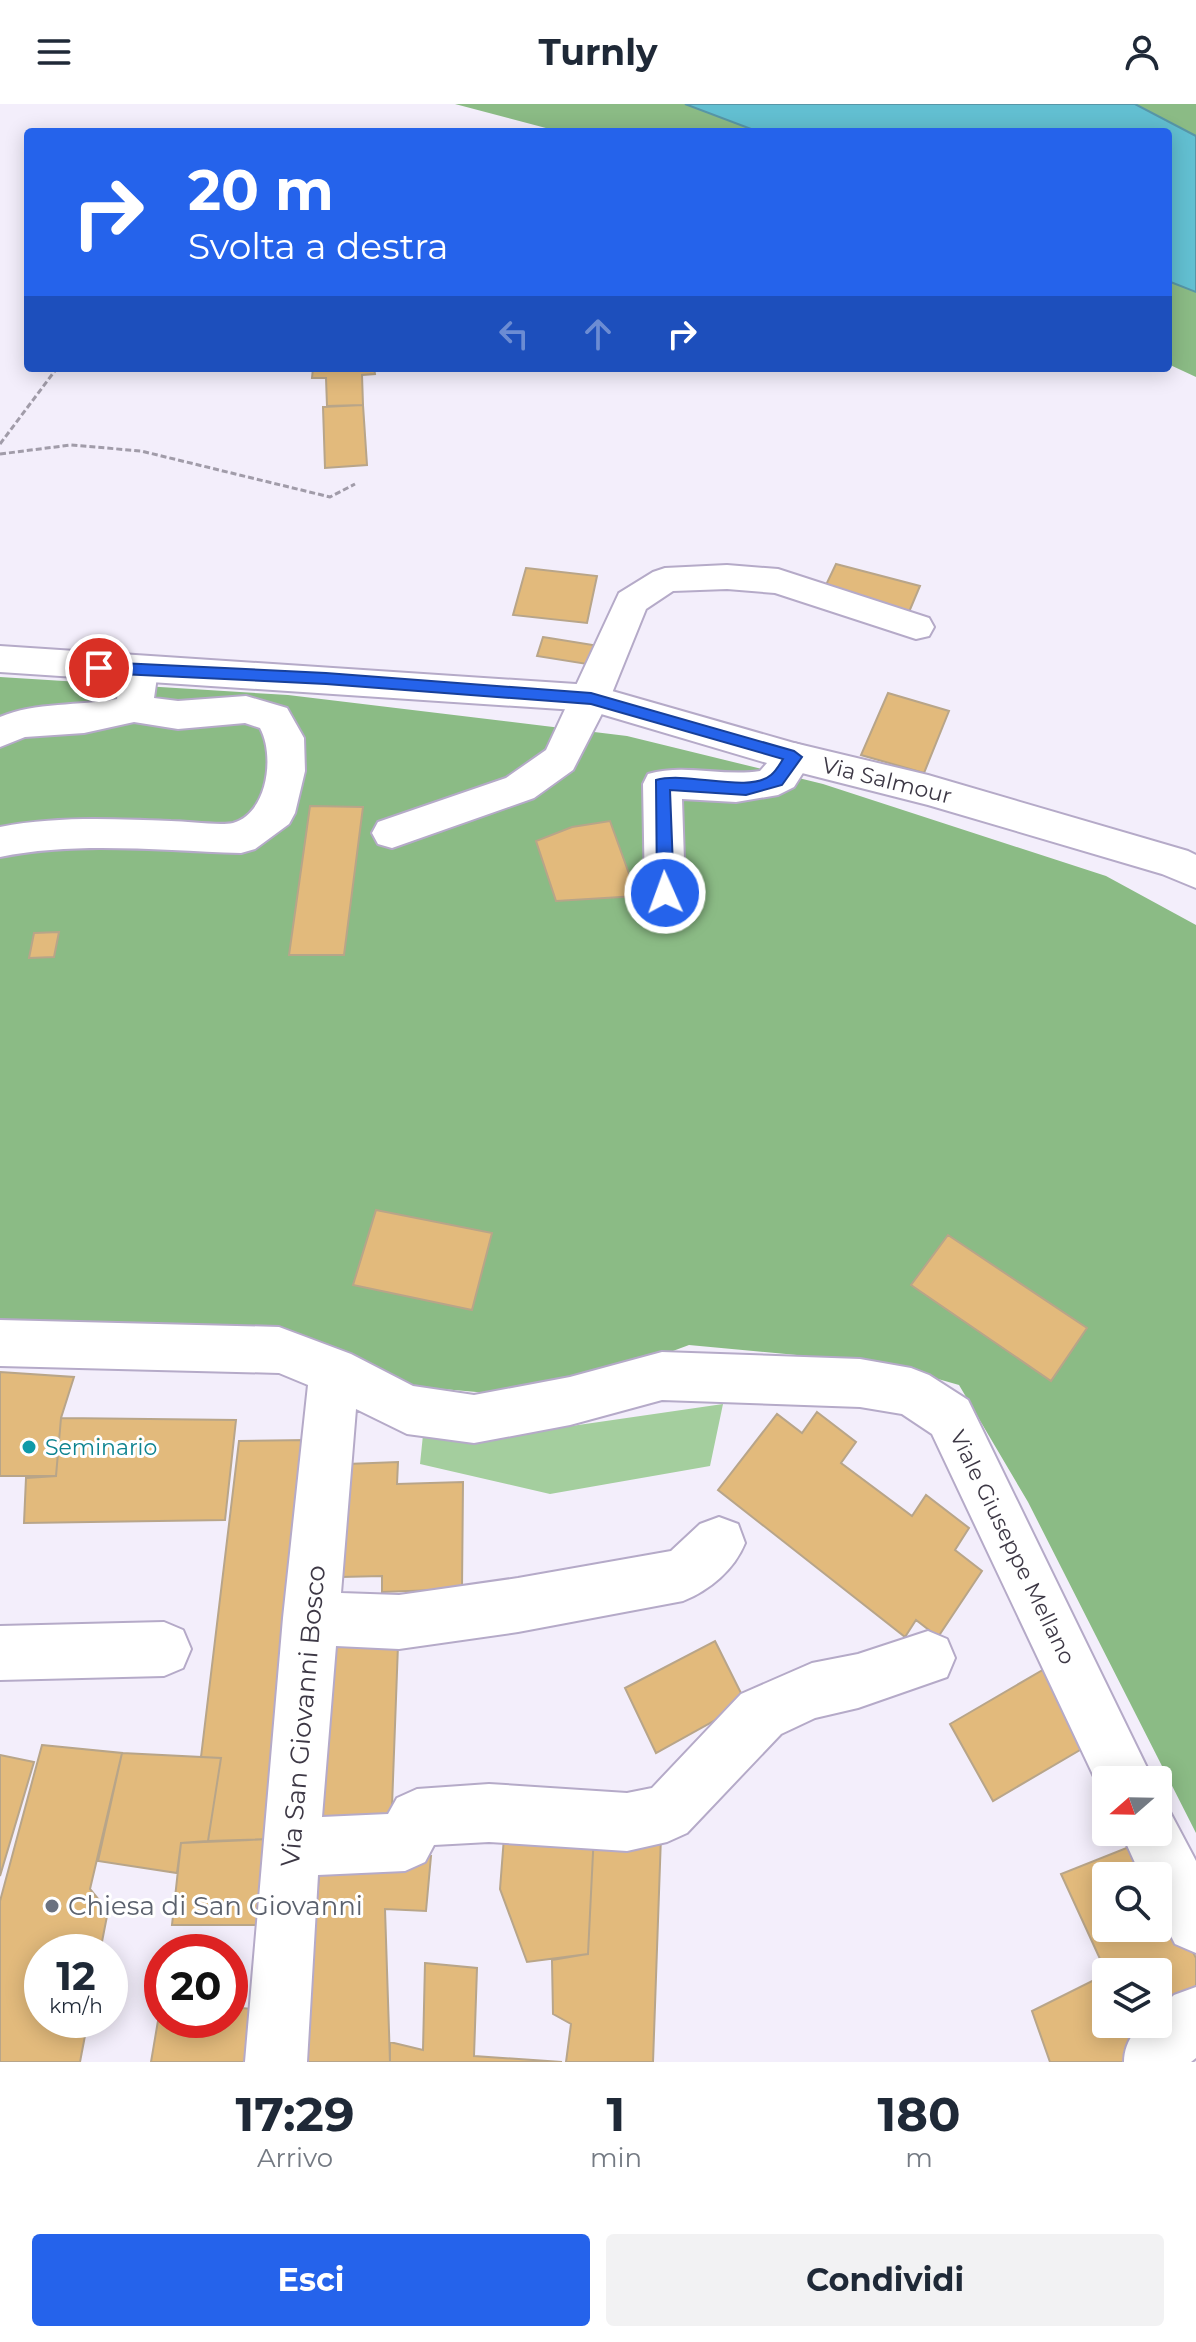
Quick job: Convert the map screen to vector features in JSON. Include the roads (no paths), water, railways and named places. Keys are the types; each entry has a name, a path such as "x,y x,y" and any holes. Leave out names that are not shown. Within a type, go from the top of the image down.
{"street":[{"path":"392,833 520,788 560,760 591,698 631,602 665,580 727,577 778,581 916,627"},
{"name":"Via Salmour","path":"0,659 591,698 794,757 928,790 1174,862 1196,872"},
{"path":"134,709 140,670"},
{"path":"0,733 20,724 84,719 134,709 178,715 246,709 274,718 285,738 286,771 275,813 241,838 110,834 30,836 0,842"},
{"path":"665,893 662,784 693,783 746,789 776,781 794,757"},
{"name":"Viale Giuseppe Mellano","path":"0,1343 279,1350 334,1371 407,1410 474,1419 570,1401 662,1376 860,1383 911,1392 950,1417 1118,1766"},
{"name":"Via San Giovanni Bosco","path":"276,2062 310,1618 334,1371"},
{"path":"310,1618 399,1622 518,1605 683,1575 719,1543"},
{"path":"0,1653 164,1649"},
{"path":"291,1848 405,1842 417,1818 489,1813 627,1822 667,1813 761,1714 812,1691 858,1681 928,1658"},
{"path":"1157,1846 1196,1923"},
{"path":"1155,2062 1155,2053 1196,2017"}],"water":[{"path":"685,104 1135,104 1196,136 1196,292 1172,283 1172,128 748,128"}],"place":[{"name":"Seminario","path":"29,1447"},
{"name":"Chiesa di San Giovanni","path":"52,1906"}]}
